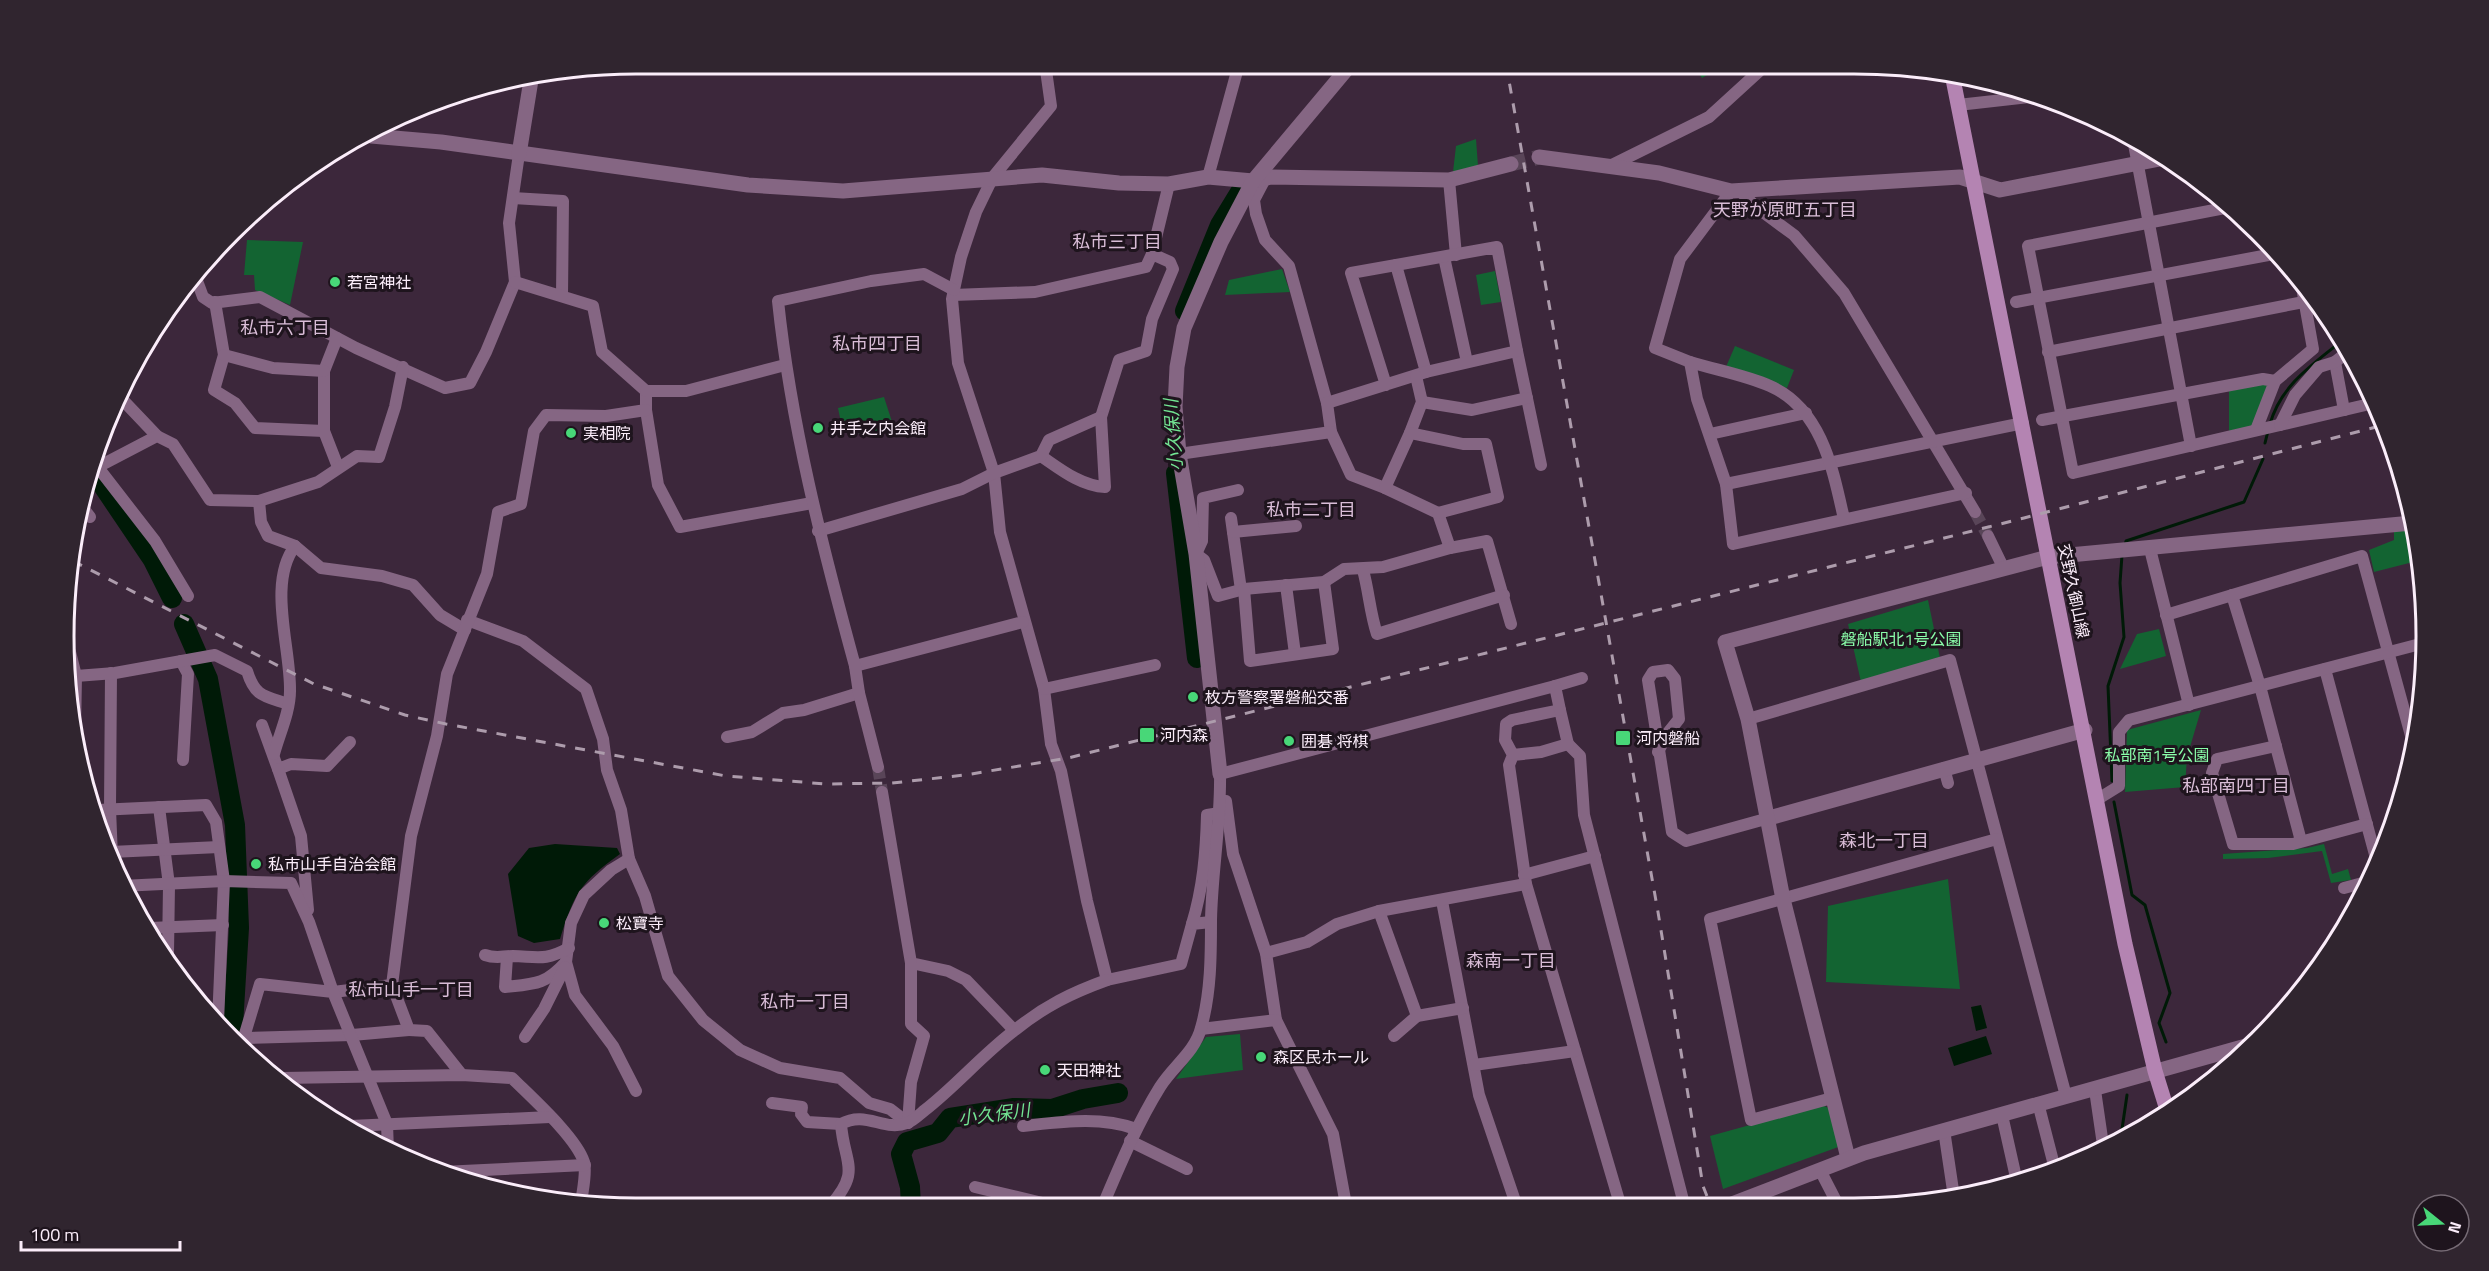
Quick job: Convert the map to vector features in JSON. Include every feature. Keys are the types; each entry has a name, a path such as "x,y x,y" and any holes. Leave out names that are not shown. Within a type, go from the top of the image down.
{"main road":[{"name":"交野久御山線","path":"1954,82 2048,557 2085,730 2125,944 2155,1071 2165,1104"}],"street":[{"path":"1046,74 1050,106 993,177 976,212 961,257 954,293 958,363 994,473 1000,532 1023,622 1044,689 1051,744 1061,771 1087,901 1107,980"},
{"path":"1208,177 1236,74"},
{"path":"1106,1198 1130,1141 1161,1084 1190,1051 1201,1029 1211,965 1211,922 1220,813 1220,774 1196,554 1179,454 1175,407 1177,367 1184,328 1221,242 1259,180 1343,74"},
{"path":"1610,166 1709,117 1756,74"},
{"path":"198,284 202,297 215,302 260,297 338,338 445,388 470,383 486,352 514,282 509,223 530,83"},
{"path":"1959,105 2018,98"},
{"path":"377,137 441,142 748,185 843,191 993,177 1042,175 1119,183 1169,184 1208,177 1259,180 1449,180 1511,164"},
{"path":"2135,150 2191,446"},
{"path":"1539,157 1610,166 1735,190 1938,177 1960,177 2000,190 2153,161"},
{"path":"1259,180 1254,200 1264,240 1290,266 1327,403 1331,432 1351,475 1438,513 1498,497 1486,444 1463,444 1410,433"},
{"path":"1449,180 1450,256 1467,362"},
{"path":"878,767 859,693 855,666 818,531 786,365 778,301 871,281 924,274 954,293 1035,292 1146,267 1152,254 1169,184"},
{"path":"1735,190 1680,259 1655,348 1690,362 1770,386 1791,399 1806,413 1832,462 1844,519"},
{"path":"1735,190 1794,235 1832,278 1976,512"},
{"path":"513,198 563,201 562,296"},
{"path":"2219,209 2028,246 2073,473 2366,405"},
{"path":"1386,385 1351,273 1497,247 1541,465"},
{"path":"1041,456 1069,475 1094,486 1105,486 1101,417 1119,360 1146,351 1152,319 1173,269 1170,262 1152,254"},
{"path":"2016,302 2268,256"},
{"path":"1385,488 1422,402 1421,374 1396,265"},
{"path":"514,282 593,306 602,352 646,391 686,391 786,365"},
{"path":"215,302 224,355 214,390 235,403 255,428 324,431"},
{"path":"2048,352 2305,302"},
{"path":"2256,430 2275,381 2313,349 2310,307"},
{"path":"338,338 324,371 324,431 338,467"},
{"path":"1327,403 1421,374 1517,351"},
{"path":"224,355 273,368 324,371"},
{"path":"2280,425 2295,395 2319,367 2335,362 2341,357"},
{"path":"1690,362 1696,399 1726,484 1733,544 1966,493"},
{"path":"2335,362 2344,410"},
{"path":"124,402 158,436 173,444 210,500 259,501 318,482 357,456 379,457 395,407 403,367"},
{"path":"2042,420 2263,379 2275,381"},
{"path":"646,391 646,410 658,484 680,527 812,503"},
{"path":"1422,402 1472,410 1527,398"},
{"path":"409,1030 392,985 411,836 437,736 447,674 487,574 498,512 521,504 534,431 546,415 606,416 646,410"},
{"path":"1710,434 1806,413"},
{"path":"818,531 962,489 994,473 1041,456 1049,440 1101,417"},
{"path":"1726,484 2022,423"},
{"path":"1179,454 1331,432"},
{"path":"100,464 158,436"},
{"path":"98,474 155,541 188,596"},
{"path":"1196,554 1202,542 1203,498 1232,495"},
{"path":"259,501 261,522 268,536 295,546 321,568 382,576 413,585 440,615 522,641 586,689 603,739 607,770 621,810 629,859 645,896 668,976 703,1020 740,1050 780,1068 840,1078 869,1102 890,1109 908,1123"},
{"path":"87,513 90,517"},
{"path":"1438,513 1449,548"},
{"path":"1231,518 1250,661 1333,649 1324,582"},
{"path":"1848,1158 1783,899 1759,747 1748,719 1725,642 2048,557 2404,524"},
{"path":"1233,532 1296,526"},
{"path":"1988,536 2004,569"},
{"path":"1196,554 1204,560 1218,596 1242,590 1324,582 1344,569 1363,570 1449,548 1487,542 1511,624"},
{"path":"274,754 288,704 290,679 282,615 283,579 286,557 295,546"},
{"path":"2150,549 2189,705"},
{"path":"2166,615 2362,556 2408,726"},
{"path":"1363,570 1370,597 1370,614 1377,634 1504,595"},
{"path":"1286,585 1295,654"},
{"path":"2232,595 2260,686 2301,841"},
{"path":"855,666 1023,622"},
{"path":"2098,799 2119,786 2120,732 2129,720 2415,645"},
{"path":"76,676 111,673 216,655 247,671 252,687 259,694 288,704"},
{"path":"1748,719 1950,660 2066,1096"},
{"path":"182,661 188,674 183,760"},
{"path":"1044,689 1155,665"},
{"path":"2325,669 2374,849"},
{"path":"1658,752 1667,734 1679,719 1675,679 1668,670 1653,672 1648,680 1658,752 1672,832 1686,841 1769,818 1946,776 1977,760 2085,730"},
{"path":"75,672 76,683"},
{"path":"107,828 104,809 111,673"},
{"path":"1220,774 1582,678"},
{"path":"1555,686 1568,744 1580,756 1584,815 1682,1198"},
{"path":"727,737 752,732 783,713 804,710 859,693"},
{"path":"1560,710 1512,720 1506,724 1505,740 1513,754 1509,765 1525,880 1618,1198"},
{"path":"262,725 301,836 309,922"},
{"path":"278,769 291,764 327,766 350,742"},
{"path":"1513,754 1557,748 1568,744"},
{"path":"2276,746 2217,759 2212,773 2234,844 2294,844 2367,824"},
{"path":"882,792 911,963 911,1024 924,1036 911,1082 908,1123"},
{"path":"1220,792 1226,800 1233,854 1266,952 1276,1020 1333,1134 1345,1198"},
{"path":"104,809 206,805 216,822 224,881 219,1012"},
{"path":"159,807 169,885 168,948"},
{"path":"772,1103 801,1107 801,1114 807,1122 840,1124 850,1119 867,1118 891,1125 908,1123 941,1098 1014,1030 1062,997 1107,980 1181,964 1199,901 1205,860 1207,815 1220,813"},
{"path":"1832,1098 1751,1120 1710,919 1997,839"},
{"path":"117,853 164,848 219,847"},
{"path":"1266,952 1307,942 1337,924 1379,911 1442,901 1525,880 1594,856"},
{"path":"525,1037 558,985 566,963 572,923 584,896 611,870 629,859"},
{"path":"132,886 224,881 291,883 309,922 333,993 387,1124 388,1140"},
{"path":"2344,888 2358,884"},
{"path":"1442,901 1479,1095 1514,1198"},
{"path":"1379,911 1416,1016"},
{"path":"1192,924 1211,922"},
{"path":"156,928 223,925"},
{"path":"485,955 494,958 536,960 569,948"},
{"path":"507,957 505,987 540,983 552,977 566,963"},
{"path":"566,963 575,995 613,1046 636,1091"},
{"path":"911,963 948,971 966,980 1014,1030"},
{"path":"243,1038 260,984 333,993 392,985"},
{"path":"1394,1036 1416,1016 1462,1008"},
{"path":"1201,1029 1276,1020"},
{"path":"248,1043 409,1030 427,1031 462,1075"},
{"path":"1748,1198 1848,1158 2233,1050"},
{"path":"1474,1065 1575,1051"},
{"path":"289,1078 462,1075 512,1078 550,1117 580,1154 585,1165 582,1195"},
{"path":"2095,1090 2102,1140"},
{"path":"2038,1103 2053,1161"},
{"path":"2002,1114 2015,1173"},
{"path":"360,1125 550,1117"},
{"path":"1023,1126 1068,1121 1107,1122 1137,1129"},
{"path":"837,1198 844,1191 850,1173 840,1124"},
{"path":"1944,1130 1953,1189"},
{"path":"1130,1141 1187,1169"},
{"path":"465,1171 585,1165"},
{"path":"1820,1170 1834,1198"},
{"path":"975,1187 1021,1198"}],"green space":[{"path":"1476,139 1478,166 1453,172 1456,146"},
{"path":"247,240 303,242 290,305 255,290 254,275 244,275"},
{"path":"1282,269 1290,292 1225,295 1229,280"},
{"path":"1495,271 1501,302 1481,305 1476,275"},
{"path":"1735,346 1794,370 1787,388 1726,367"},
{"path":"2269,383 2253,426 2229,431 2229,391"},
{"path":"884,397 894,428 870,434 843,432 838,408"},
{"path":"2406,529 2411,563 2374,572 2369,550 2394,540 2394,531"},
{"name":"磐船駅北1号公園","path":"1928,600 1940,658 1861,682 1848,624"},
{"path":"2159,629 2166,656 2120,669 2137,634"},
{"name":"私部南1号公園","path":"2201,710 2187,757 2185,787 2125,792 2127,730"},
{"path":"2324,844 2332,874 2348,869 2351,880 2331,883 2322,851 2268,858 2223,859 2223,854 2307,848"},
{"path":"1948,879 1960,989 1826,982 1828,906"},
{"path":"1240,1034 1243,1070 1176,1079 1206,1037"},
{"path":"1822,1105 1831,1109 1841,1146 1723,1189 1710,1136"}],"shaded area":[{"path":"555,844 617,848 620,854 587,881 575,899 560,939 534,943 518,936 508,874 529,848"},
{"path":"1981,1005 1987,1028 1976,1031 1971,1007"},
{"path":"1986,1036 1992,1054 1954,1066 1948,1048"}],"waterway":[{"name":"小久保川","path":"1185,311 1220,225 1242,189"},
{"path":"2270,424 2282,398 2299,376 2335,347"},
{"path":"2265,443 2268,431"},
{"path":"2125,545 2126,541 2244,502 2263,459"},
{"name":"小久保川","path":"1176,473 1197,658"},
{"path":"97,477 153,560 172,598"},
{"path":"2112,781 2108,686 2124,637 2120,583 2122,555"},
{"path":"184,624 208,679 235,825 239,928 232,1027"},
{"path":"2114,802 2132,895 2145,905 2170,993 2159,1023 2166,1042"},
{"name":"小久保川","path":"911,1198 901,1154 907,1142 938,1133 950,1118 1014,1108 1052,1109 1083,1099 1118,1093"},
{"path":"2122,1129 2127,1095"}],"tunnel":[{"path":"1511,164 1539,157"},
{"path":"1975,512 1988,536"},
{"path":"878,767 882,792"}],"railway":[{"path":"1508,74 1658,912 1703,1186 1708,1198"},
{"path":"78,563 314,684 405,715 726,776 826,784 892,783 965,775 1068,758 2024,518 2376,427"}],"place":[{"name":"若宮神社","path":"335,282"},
{"name":"井手之内会館","path":"818,428"},
{"name":"実相院","path":"571,433"},
{"name":"枚方警察署磐船交番","path":"1193,697"},
{"name":"河内森","path":"1147,735"},
{"name":"河内磐船","path":"1623,738"},
{"name":"囲碁 将棋","path":"1289,741"},
{"name":"私市山手自治会館","path":"256,864"},
{"name":"松寶寺","path":"604,923"},
{"name":"森区民ホール","path":"1261,1057"},
{"name":"天田神社","path":"1045,1070"}],"district":[{"name":"天野が原町五丁目","path":"1785,209"},
{"name":"私市三丁目","path":"1117,241"},
{"name":"私市六丁目","path":"285,327"},
{"name":"私市四丁目","path":"877,343"},
{"name":"私市二丁目","path":"1311,509"},
{"name":"私部南四丁目","path":"2236,785"},
{"name":"森北一丁目","path":"1884,840"},
{"name":"森南一丁目","path":"1511,960"},
{"name":"私市山手一丁目","path":"411,989"},
{"name":"私市一丁目","path":"805,1001"}]}
